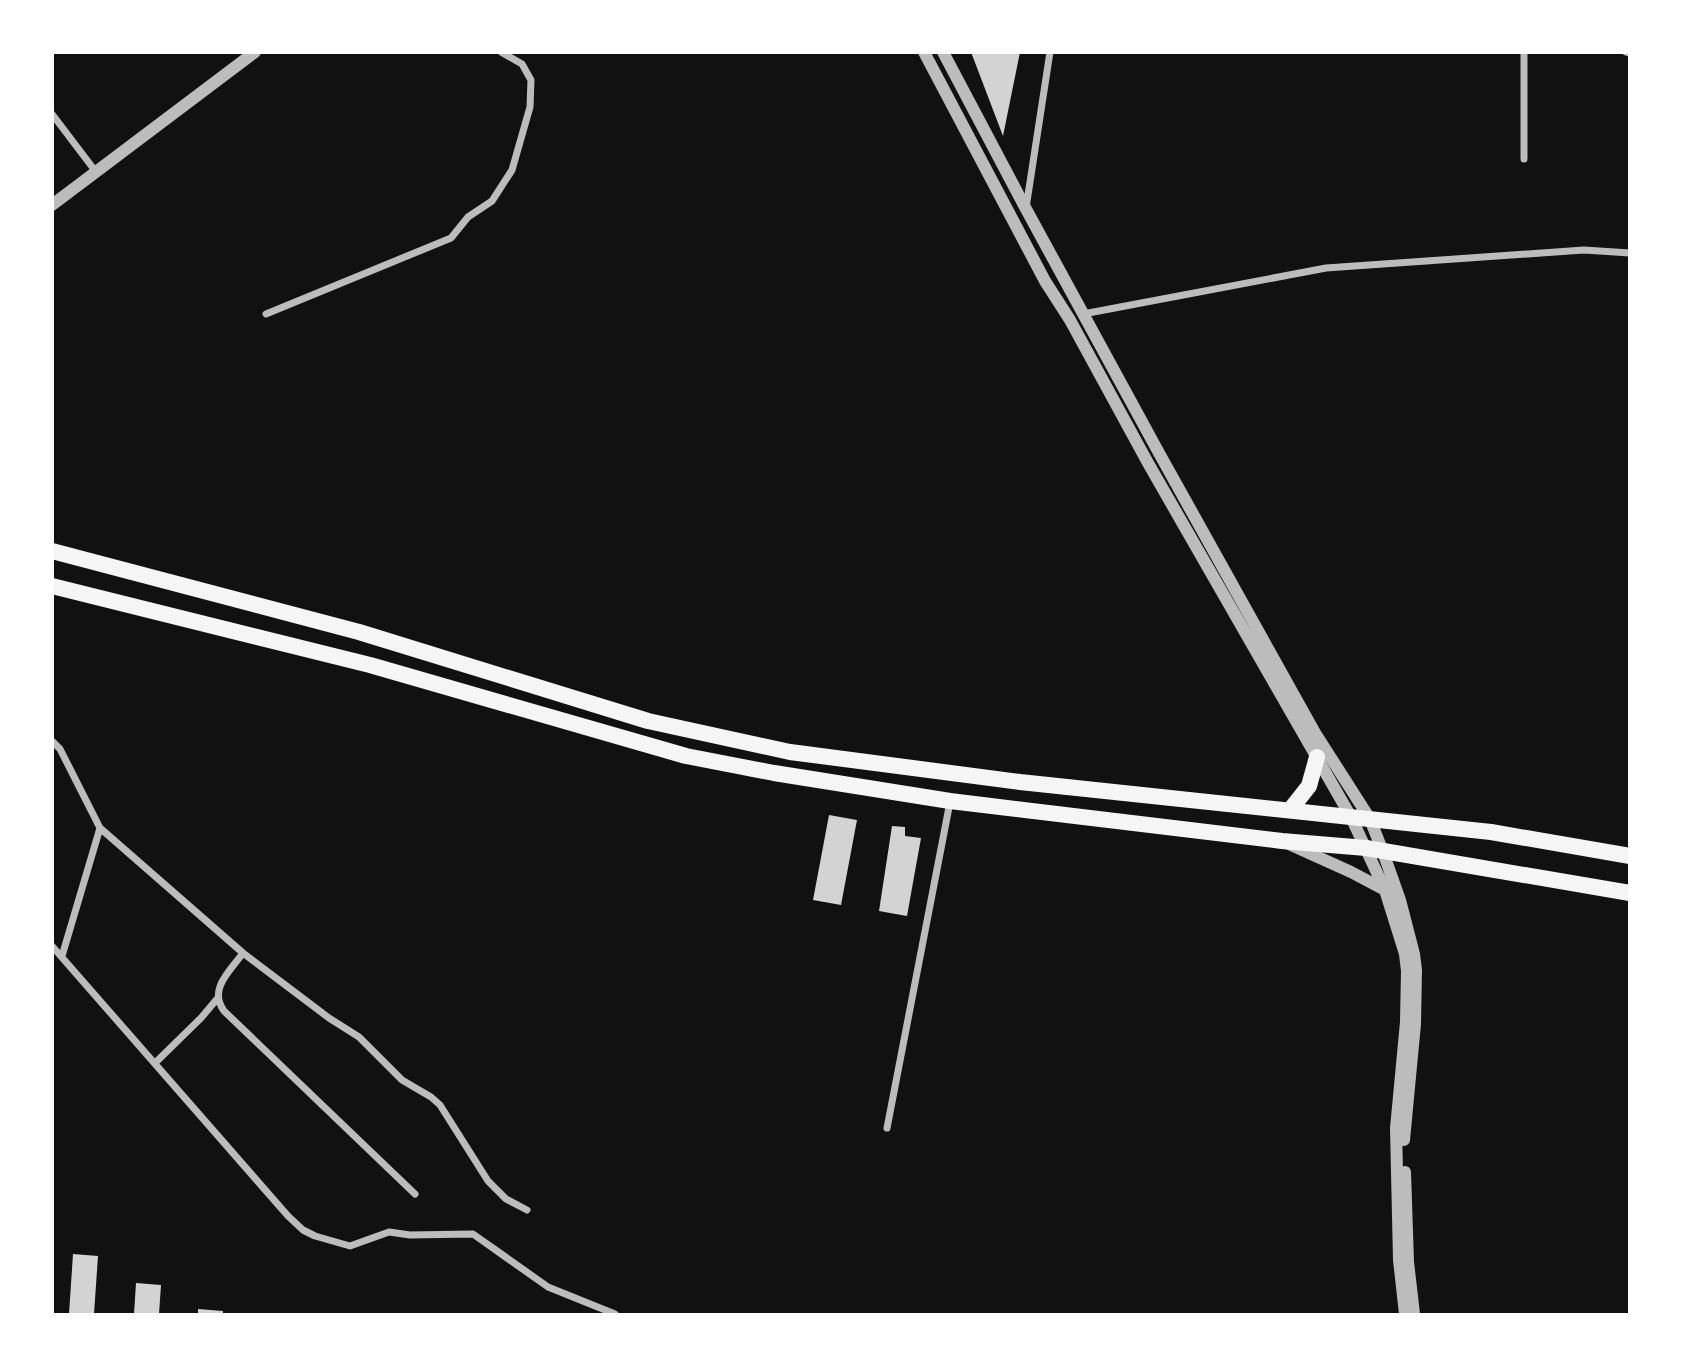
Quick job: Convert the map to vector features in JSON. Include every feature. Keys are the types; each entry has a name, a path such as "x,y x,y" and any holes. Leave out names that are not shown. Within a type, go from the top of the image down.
{"main road":[{"path":"52,551 359,632 648,721 790,752 1020,782 1491,832 1629,856"},
{"path":"52,586 370,665 686,756 950,801 1282,841 1366,848 1629,893"},
{"path":"1290,810 1309,786 1317,757"}],"street":[{"path":"52,205 255,52"},
{"path":"266,314 451,237 468,217 492,201 512,170 530,107 531,80 522,64 501,52"},
{"path":"924,52 1045,281 1070,320 1148,463 1351,817 1385,890 1405,954 1407,971 1407,1012 1396,1128 1399,1260 1405,1314"},
{"path":"943,52 1083,314 1315,733 1370,819 1383,852 1400,900 1416,970 1416,1012 1404,1128 1408,1262 1414,1314"},
{"path":"1026,209 1050,52"},
{"path":"1524,52 1524,159"},
{"path":"52,114 96,172"},
{"path":"1083,314 1326,268 1584,250 1629,253"},
{"path":"52,741 60,749 100,828 243,953 329,1018 359,1037 402,1080 440,1105 488,1181 506,1199 527,1210"},
{"path":"887,1128 950,801"},
{"path":"62,956 100,828"},
{"path":"1282,841 1385,890"},
{"path":"52,946 303,1230 350,1246 388,1232 410,1236 473,1234 548,1287 615,1314"},
{"path":"155,1063 217,999 220,985 243,953"},
{"path":"217,999 224,1011 415,1194"}],"building":[{"path":"971,52 1020,52 1003,136"},
{"path":"829,815 857,820 841,905 813,900"},
{"path":"892,826 905,827 905,836 921,838 907,916 879,911"},
{"path":"73,1254 98,1256 94,1314 69,1314"},
{"path":"136,1283 161,1285 159,1314 134,1314"},
{"path":"198,1309 223,1311 223,1314 198,1314"}]}
